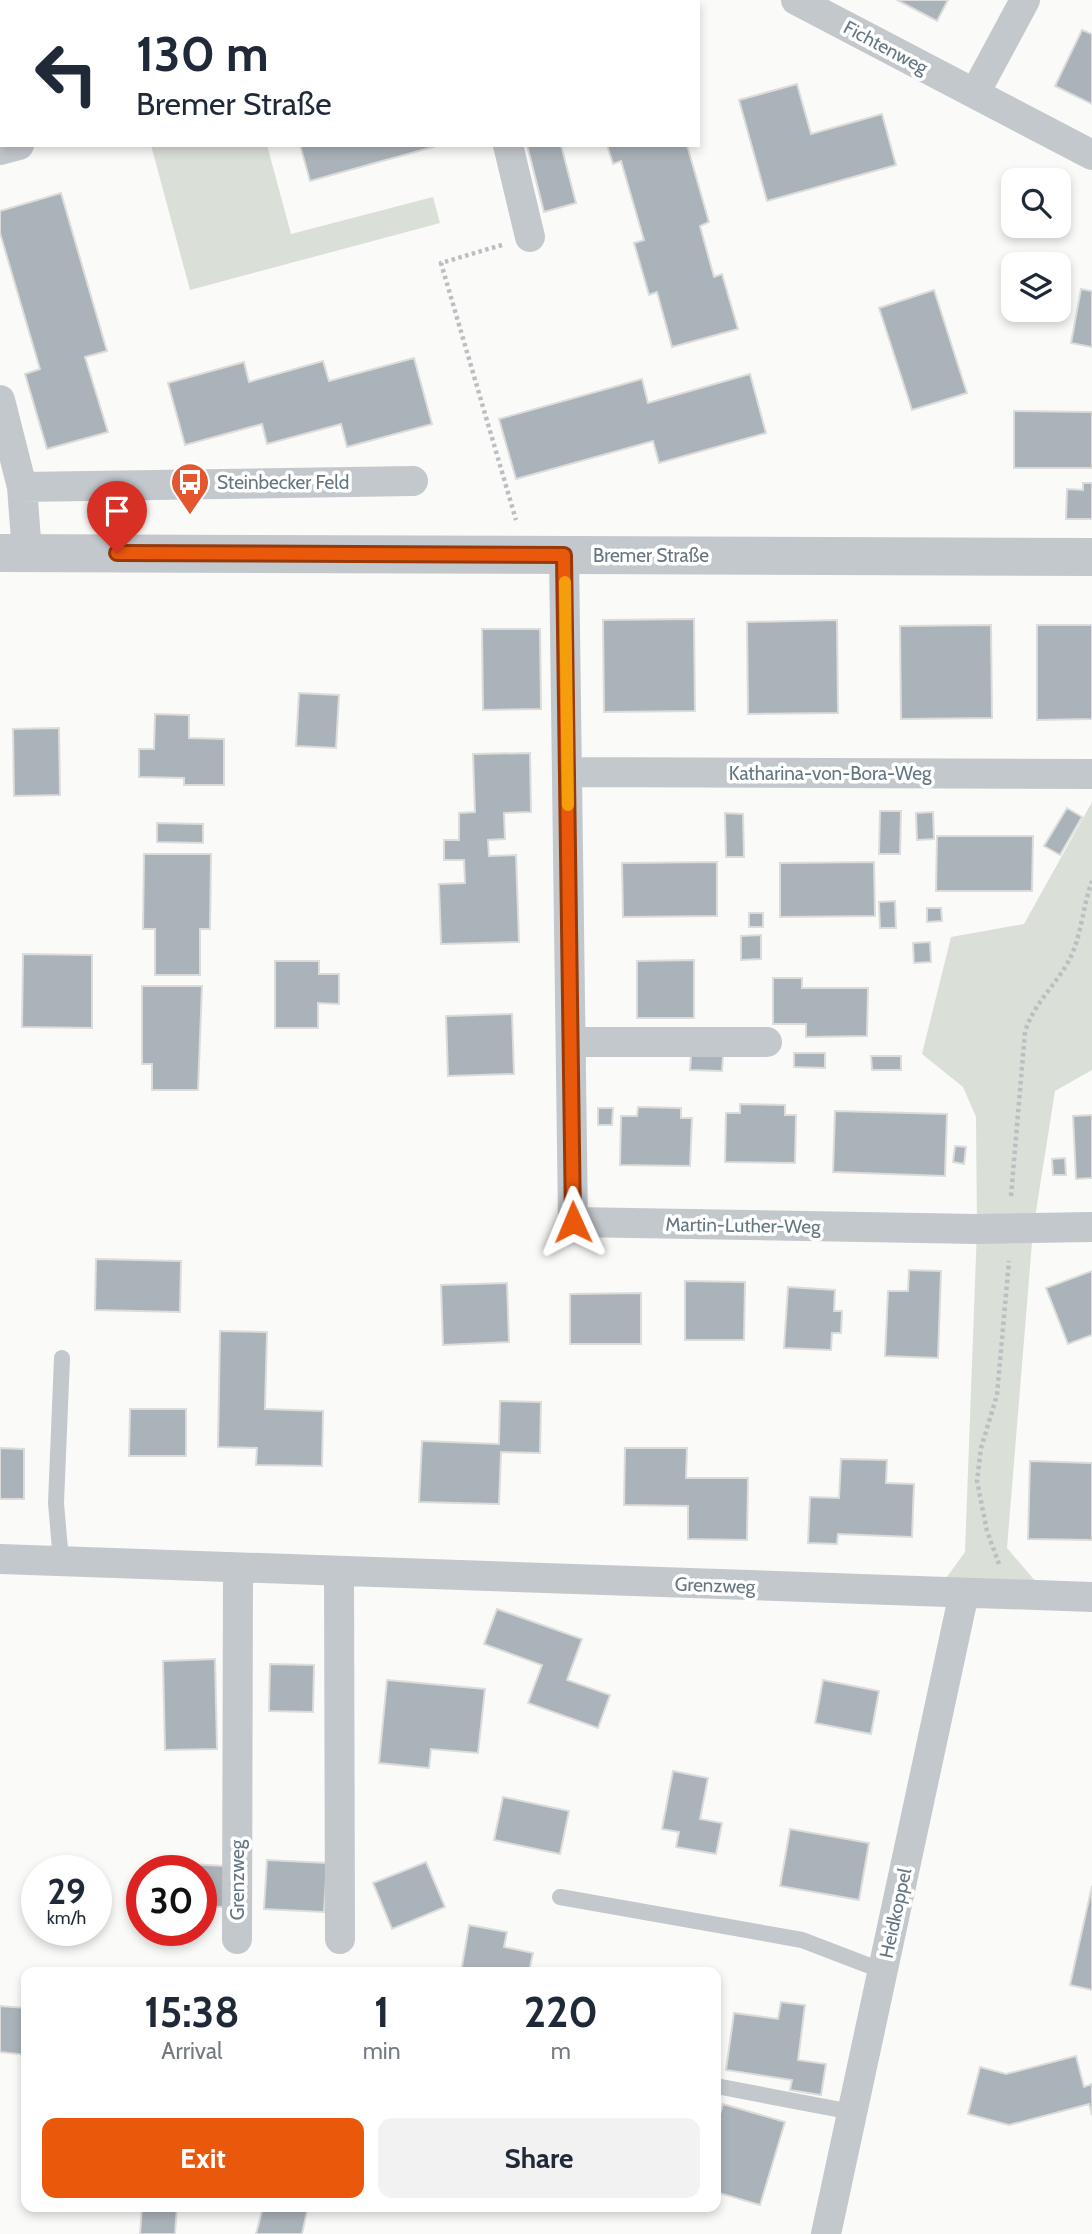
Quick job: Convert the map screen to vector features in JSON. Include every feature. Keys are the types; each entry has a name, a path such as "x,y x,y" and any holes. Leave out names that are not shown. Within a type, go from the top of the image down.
{"street":[{"name":"Fichtenweg","path":"796,0 1092,155"},
{"path":"975,93 1025,0"},
{"path":"508,147 530,237"},
{"path":"0,400 22,487 13,553"},
{"path":"22,487 413,481"},
{"name":"Bremer Straße","path":"13,553 1092,557"},
{"name":"Martin-Luther-Weg","path":"564,555 573,1222 976,1229 1092,1227"},
{"name":"Katharina-von-Bora-Weg","path":"567,772 1092,774"},
{"path":"570,1042 767,1042"},
{"name":"Grenzweg","path":"0,1559 339,1573 1092,1597"},
{"name":"Grenzweg","path":"237,1939 238,1569"},
{"path":"339,1573 340,1939"},
{"name":"Heidkoppel","path":"826,2234 964,1593"}],"lane":[{"path":"61,1561 56,1503 62,1358"},
{"path":"560,1897 802,1940 883,1971"},
{"path":"721,2087 852,2112"}],"path":[{"path":"526,555 441,263 530,237"}],"shaded area":[{"path":"152,147 268,147 291,234 433,197 440,223 190,290"},
{"path":"1092,802 1092,1070 1055,1091 1033,1230 1007,1548 1048,1596 936,1592 965,1552 977,1229 976,1117 963,1087 922,1054 951,937 1024,924"}],"building":[{"path":"897,0 948,0 937,21"},
{"path":"1082,30 1092,34 1092,104 1055,86"},
{"path":"797,84 811,134 882,114 896,165 767,201 739,100"},
{"path":"301,147 433,147 310,181"},
{"path":"528,147 562,147 576,203 544,212"},
{"path":"608,147 688,147 709,222 700,226 714,277 722,274 738,329 672,347 657,292 649,295 634,243 644,240 621,161 613,164"},
{"path":"61,193 107,351 85,357 108,432 47,449 25,374 40,369 0,233 0,211"},
{"path":"1081,289 1092,291 1092,347 1071,343"},
{"path":"934,290 967,393 912,410 879,308"},
{"path":"414,358 432,424 347,447 341,424 267,444 262,424 185,445 168,383 244,362 249,382 323,361 329,381"},
{"path":"750,374 766,433 659,463 653,441 516,479 499,419 642,379 648,403"},
{"path":"1014,411 1092,412 1092,468 1014,468"},
{"path":"1083,483 1092,483 1092,519 1066,519 1067,489 1083,490"},
{"path":"694,619 695,711 604,712 603,620"},
{"path":"837,620 838,713 748,714 747,622"},
{"path":"991,625 992,718 901,719 900,626"},
{"path":"1037,625 1092,625 1092,719 1037,720"},
{"path":"482,629 540,629 541,709 483,710"},
{"path":"299,693 339,695 336,748 296,746"},
{"path":"155,714 189,715 189,738 224,739 224,785 184,785 184,778 139,777 139,749 154,749"},
{"path":"59,728 60,795 14,796 13,729"},
{"path":"530,753 531,812 504,813 505,839 488,840 489,856 516,855 519,942 441,944 439,884 465,883 464,860 444,860 444,840 459,840 459,813 475,812 473,754"},
{"path":"1067,808 1082,817 1060,855 1044,846"},
{"path":"880,811 901,811 900,854 879,854"},
{"path":"933,812 934,839 917,840 916,813"},
{"path":"725,813 743,814 744,857 726,857"},
{"path":"157,823 203,824 203,843 157,842"},
{"path":"937,836 1033,836 1032,891 936,891"},
{"path":"144,854 211,854 210,929 200,929 200,975 155,975 155,929 143,929"},
{"path":"717,862 717,916 623,917 622,863"},
{"path":"874,862 875,916 780,917 780,863"},
{"path":"895,901 896,928 880,928 879,902"},
{"path":"927,908 941,908 942,921 927,922"},
{"path":"749,913 763,913 763,927 749,927"},
{"path":"761,935 761,959 741,960 741,936"},
{"path":"930,942 931,962 914,963 913,943"},
{"path":"23,954 92,955 92,1028 22,1027"},
{"path":"694,960 694,1018 637,1018 637,961"},
{"path":"275,961 319,961 319,974 339,974 339,1004 318,1003 318,1028 275,1028"},
{"path":"773,978 802,978 802,988 868,988 867,1036 806,1037 806,1024 773,1024"},
{"path":"142,986 202,986 198,1090 152,1090 152,1064 142,1064"},
{"path":"512,1014 514,1074 448,1076 446,1016"},
{"path":"794,1053 825,1053 825,1068 794,1067"},
{"path":"691,1056 723,1056 722,1071 690,1070"},
{"path":"871,1056 901,1056 901,1070 872,1070"},
{"path":"740,1104 785,1105 785,1115 796,1115 795,1163 725,1162 726,1113 740,1113"},
{"path":"638,1107 681,1108 681,1118 692,1118 690,1166 620,1165 621,1116 637,1116"},
{"path":"598,1108 613,1108 612,1125 598,1125"},
{"path":"835,1111 947,1114 945,1176 833,1172"},
{"path":"1092,1115 1092,1178 1076,1179 1073,1116"},
{"path":"955,1146 966,1147 964,1164 953,1162"},
{"path":"1065,1158 1066,1175 1053,1175 1052,1159"},
{"path":"96,1259 181,1261 180,1312 95,1310"},
{"path":"909,1270 941,1271 938,1358 885,1356 888,1291 908,1291"},
{"path":"1092,1271 1092,1335 1068,1344 1046,1288"},
{"path":"685,1281 745,1282 744,1340 685,1340"},
{"path":"507,1283 509,1342 443,1345 441,1285"},
{"path":"788,1287 835,1290 834,1311 842,1311 841,1333 832,1333 831,1350 784,1348"},
{"path":"641,1293 641,1344 570,1344 570,1294"},
{"path":"220,1331 267,1332 265,1409 323,1411 322,1466 256,1465 257,1448 218,1447"},
{"path":"500,1401 541,1402 540,1453 501,1452 499,1504 419,1502 422,1441 499,1444"},
{"path":"130,1409 186,1409 186,1456 129,1456"},
{"path":"0,1448 24,1449 24,1499 0,1499"},
{"path":"625,1448 687,1448 686,1478 748,1478 747,1540 688,1539 688,1506 624,1505"},
{"path":"841,1459 887,1460 886,1483 914,1484 912,1537 838,1534 837,1544 808,1543 810,1497 839,1498"},
{"path":"1030,1461 1092,1463 1092,1540 1028,1539"},
{"path":"497,1609 582,1639 567,1680 610,1695 598,1728 528,1703 542,1665 484,1644"},
{"path":"215,1659 217,1749 165,1750 163,1661"},
{"path":"270,1664 314,1665 313,1712 269,1711"},
{"path":"387,1680 485,1689 478,1753 431,1749 429,1768 379,1763"},
{"path":"823,1680 879,1691 871,1734 815,1723"},
{"path":"673,1771 708,1778 700,1819 722,1823 716,1854 676,1847 679,1832 662,1829"},
{"path":"503,1797 569,1811 560,1854 494,1840"},
{"path":"790,1829 869,1843 859,1900 780,1886"},
{"path":"267,1860 327,1863 324,1912 264,1909"},
{"path":"426,1862 445,1907 392,1929 373,1883"},
{"path":"217,1866 225,1866 223,1907 217,1907"},
{"path":"1092,1886 1092,1990 1070,1985"},
{"path":"469,1925 507,1932 504,1947 533,1953 530,1967 462,1967"},
{"path":"781,2002 805,2005 798,2060 826,2064 821,2095 790,2090 792,2080 726,2070 734,2013 778,2019"},
{"path":"0,2006 21,2008 21,2054 0,2052"},
{"path":"1076,2056 1084,2087 1092,2084 1092,2115 1089,2104 1009,2125 968,2114 980,2067 1006,2074"},
{"path":"723,2104 785,2122 760,2205 721,2193"},
{"path":"142,2212 177,2212 175,2234 140,2234"},
{"path":"262,2212 307,2212 302,2234 256,2234"}],"slow traffic":[{"path":"565,582 568,805"}],"place":[{"name":"Steinbecker Feld","path":"190,516"}],"route":[{"path":"117,553 564,555 573,1222"}]}
